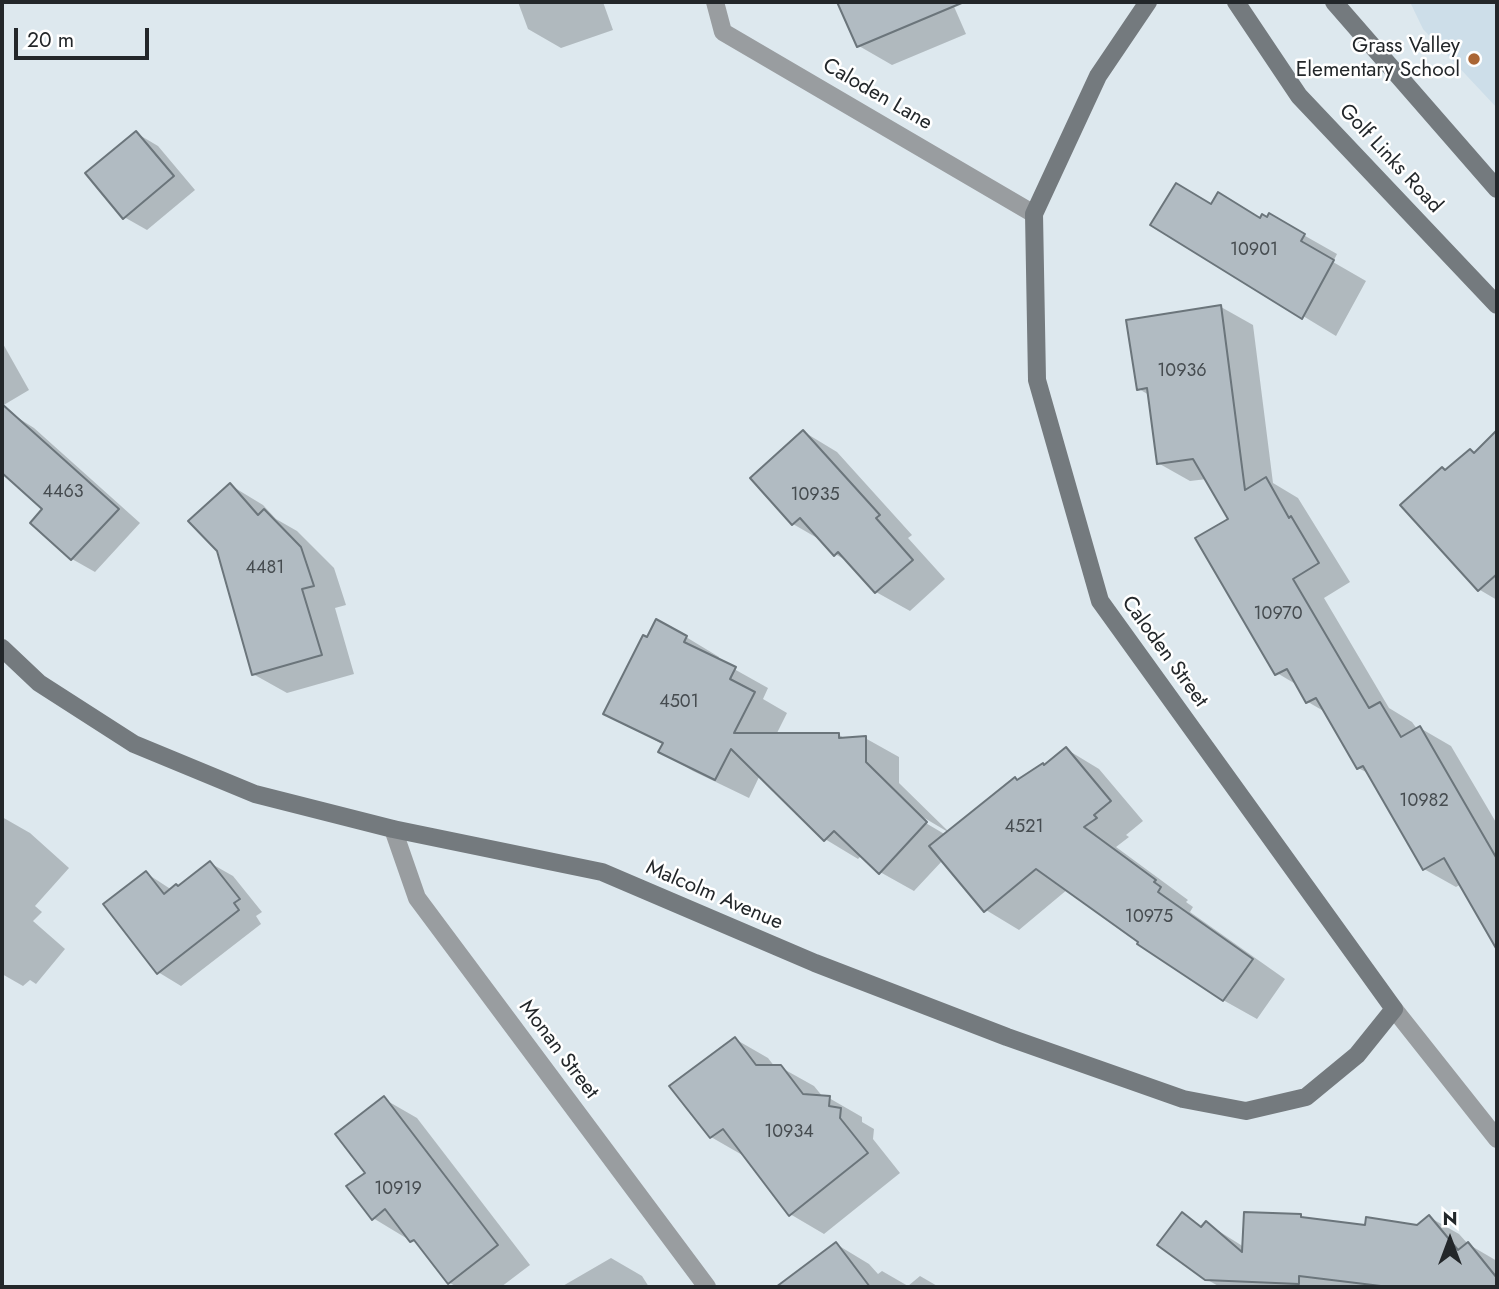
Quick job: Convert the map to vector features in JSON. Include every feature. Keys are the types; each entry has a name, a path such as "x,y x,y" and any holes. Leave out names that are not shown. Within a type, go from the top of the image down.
{"street":[{"name":"Caloden Lane","path":"715,2 723,32 1034,214"},
{"name":"Caloden Street","path":"1148,2 1098,76 1034,214 1037,380 1100,601 1394,1009 1497,1139"},
{"name":"Golf Links Road","path":"1236,2 1298,96 1497,306"},
{"path":"1334,2 1497,189"},
{"name":"Malcolm Avenue","path":"2,648 39,683 134,744 256,794 393,830 601,872 815,963 1007,1037 1183,1099 1246,1111 1306,1097 1357,1055 1394,1009"},
{"name":"Monan Street","path":"393,830 417,898 707,1287"}],"shaded area":[{"name":"Grass Valley Elementary School","path":"1410,2 1497,2 1497,108 1423,29"}],"building":[{"path":"837,2 964,2 857,47"},
{"path":"136,131 174,176 123,219 85,173"},
{"path":"1176,183 1211,204 1218,192 1260,218 1262,214 1267,217 1269,213 1305,234 1301,241 1334,260 1302,319 1150,225"},
{"path":"1221,305 1245,490 1266,477 1319,563 1293,579 1369,708 1380,702 1401,737 1420,726 1497,859 1497,950 1444,858 1423,870 1363,766 1357,769 1316,698 1306,703 1287,669 1275,675 1195,538 1228,519 1193,459 1157,464 1147,388 1137,390 1126,320"},
{"path":"2,404 119,509 71,560 30,523 42,509 2,473"},
{"path":"803,430 880,515 876,518 913,560 875,593 838,552 834,556 800,518 792,525 750,478"},
{"path":"1497,430 1497,574 1478,591 1400,505 1442,467 1445,470 1470,449 1474,453"},
{"path":"230,483 258,515 264,509 301,547 314,586 302,589 322,655 252,675 217,551 188,521"},
{"path":"656,619 687,636 684,642 736,667 730,679 755,692 734,733 839,733 839,738 866,736 866,762 927,822 879,874 834,831 824,841 731,749 715,780 658,752 663,743 603,714 643,635 647,637"},
{"path":"1066,747 1111,801 1094,815 1097,818 1084,827 1156,880 1154,882 1161,887 1158,892 1253,959 1223,1001 1137,944 1138,942 1036,869 984,912 929,846 1015,777 1017,780 1043,763 1044,765"},
{"path":"210,861 240,899 234,903 239,910 157,974 103,904 146,871 164,894"},
{"path":"735,1037 756,1065 781,1065 803,1094 830,1096 829,1106 841,1108 840,1118 868,1153 789,1216 723,1129 710,1138 669,1086"},
{"path":"384,1096 498,1245 448,1284 414,1240 410,1242 385,1209 372,1220 346,1186 365,1173 335,1134"},
{"path":"1182,1212 1201,1227 1206,1221 1242,1252 1244,1212 1301,1214 1301,1217 1365,1225 1366,1217 1417,1225 1429,1215 1458,1250 1468,1242 1497,1278 1497,1287 1389,1287 1299,1276 1299,1284 1205,1280 1157,1245"},
{"path":"836,1242 870,1287 776,1287"}],"place":[{"name":"Grass Valley Elementary School","path":"1474,59"}]}
